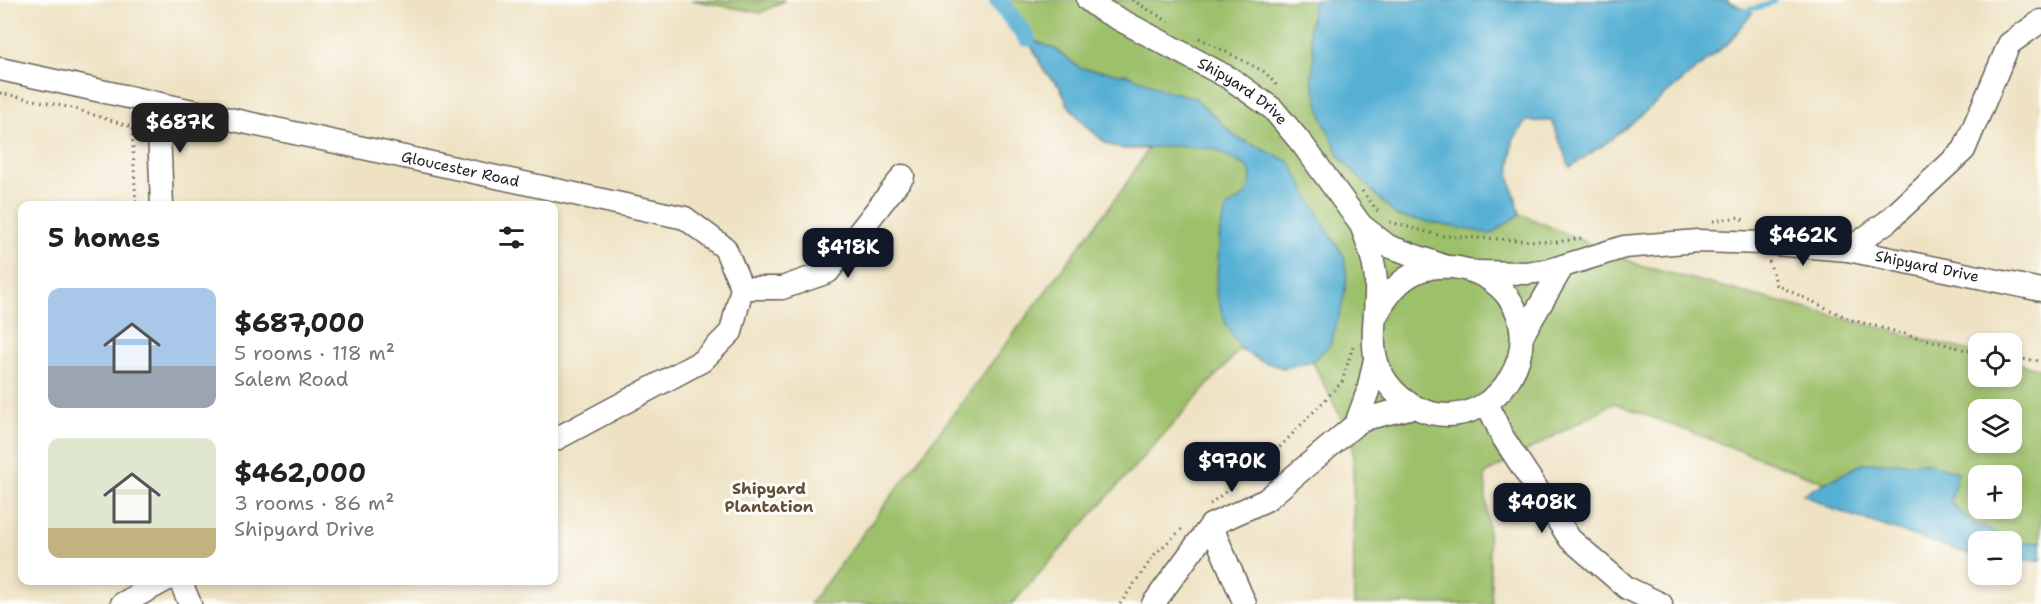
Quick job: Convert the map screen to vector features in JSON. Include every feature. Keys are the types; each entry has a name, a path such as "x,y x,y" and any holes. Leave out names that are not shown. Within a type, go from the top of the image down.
{"street":[{"name":"Shipyard Drive","path":"1088,0 1100,9 1231,79 1273,109 1303,145 1361,225 1367,238 1376,279 1376,316"},
{"path":"1848,250 1888,220 1964,150 2009,44 2041,21"},
{"name":"Gloucester Road","path":"0,69 685,218 725,248 742,288"},
{"path":"158,105 162,201"},
{"path":"558,438 702,361 731,332 742,288 782,288 828,272 903,176"},
{"name":"Shipyard Drive","path":"1361,225 1388,246 1443,266"},
{"name":"Shipyard Drive","path":"1475,272 1526,273 1563,266 1624,247 1698,241 1763,243 1848,250 2041,290"},
{"path":"1522,336 1515,311 1504,292 1487,278 1466,268 1443,266 1421,271 1402,281 1387,297 1376,316 1372,338 1375,359 1383,379 1413,407 1432,413 1451,415 1470,411 1487,403 1507,385 1518,362 1522,336 1563,266"},
{"path":"1356,424 1368,392 1375,359"},
{"path":"1487,403 1514,456 1570,539 1627,588 1661,604"},
{"path":"1152,604 1202,518 1266,500 1356,424 1368,418 1413,407"},
{"path":"1202,518 1245,604"},
{"path":"122,604 157,585"},
{"path":"182,585 190,604"}],"path":[{"path":"1132,0 1176,26"},
{"path":"1196,36 1265,72 1280,90"},
{"path":"0,93 72,108 132,127 136,201"},
{"path":"1347,206 1360,188 1385,220 1442,236 1557,242 1591,237"},
{"path":"1706,222 1740,217 1763,243 1777,285 1852,320 1968,349"},
{"path":"1120,604 1155,554 1202,518 1222,492 1275,452 1342,382 1354,340"},
{"path":"2022,359 2041,361"}],"green space":[{"path":"691,0 785,0 761,13"},
{"path":"998,0 1727,0 1752,13 1729,42 1612,139 1570,167 1552,121 1526,121 1513,140 1509,176 1520,214 1641,266 1968,350 1968,387 2022,387 2022,364 2041,369 2041,553 2022,546 2022,531 1968,531 1968,536 1614,403 1485,474 1492,604 1354,604 1353,441 1312,361 1284,368 1261,361 1240,349 1012,604 810,604 1124,187 1148,149 1124,149 1107,144 1085,125 1068,105 1060,87 1045,72 1027,38"}],"water":[{"path":"1314,0 1727,0 1752,13 1729,42 1612,139 1570,167 1552,121 1526,121 1513,140 1509,176 1520,214 1491,234 1397,216 1342,160 1323,120 1312,80 1314,54 1309,30"},
{"path":"1028,38 1055,49 1080,68 1129,75 1164,90 1195,98 1236,137 1290,162 1344,256 1347,278 1342,307 1330,345 1312,361 1284,368 1261,361 1240,348 1225,322 1216,293 1220,230 1227,208 1247,194 1251,179 1249,168 1215,149 1172,146 1124,149 1107,144 1085,125 1068,105 1060,87 1045,72"},
{"path":"1864,463 1928,463 1958,472 1950,503 1974,524 1991,531 1968,531 1968,554 1832,509 1803,494"},
{"path":"2041,542 2041,560 2022,560 2022,543"}],"waterway":[{"path":"998,0 1027,38"},
{"path":"1740,12 1767,5 1775,0"}],"district":[{"name":"Shipyard Plantation","path":"769,497"}]}
